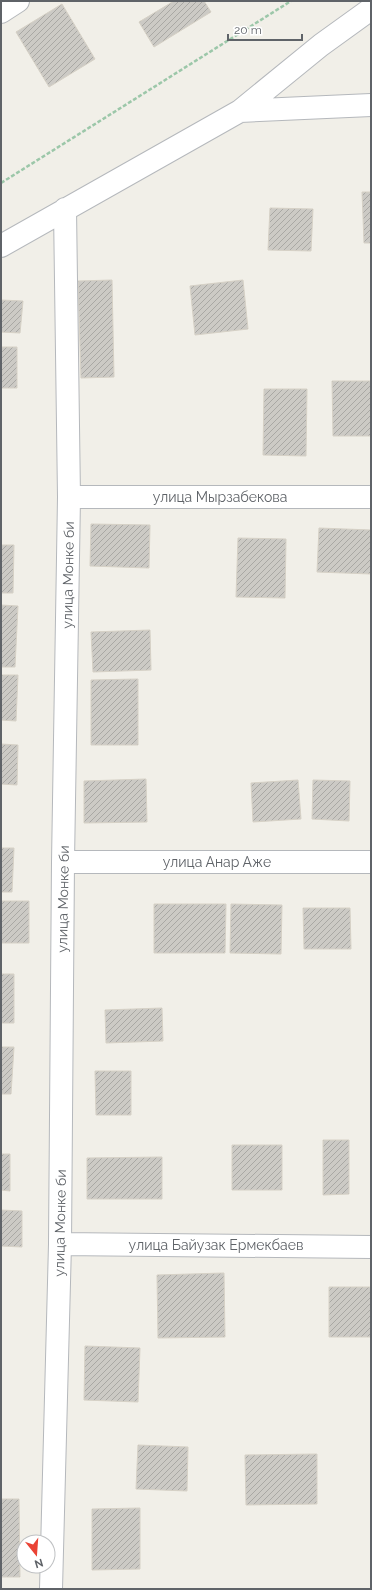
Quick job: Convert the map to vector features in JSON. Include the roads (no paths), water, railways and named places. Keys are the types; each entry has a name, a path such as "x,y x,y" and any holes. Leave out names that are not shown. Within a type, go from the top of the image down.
{"street":[{"path":"1,12 18,1"},
{"path":"1,246 240,111 321,45 371,9"},
{"path":"240,111 371,105"},
{"name":"улица Монке би","path":"51,1589 60,1244 63,862 69,496 65,209"},
{"name":"улица Мырзабекова","path":"69,496 371,497"},
{"name":"улица Анар Аже","path":"63,862 371,862"},
{"name":"улица Байузак Ермекбаев","path":"60,1244 371,1246"}]}
